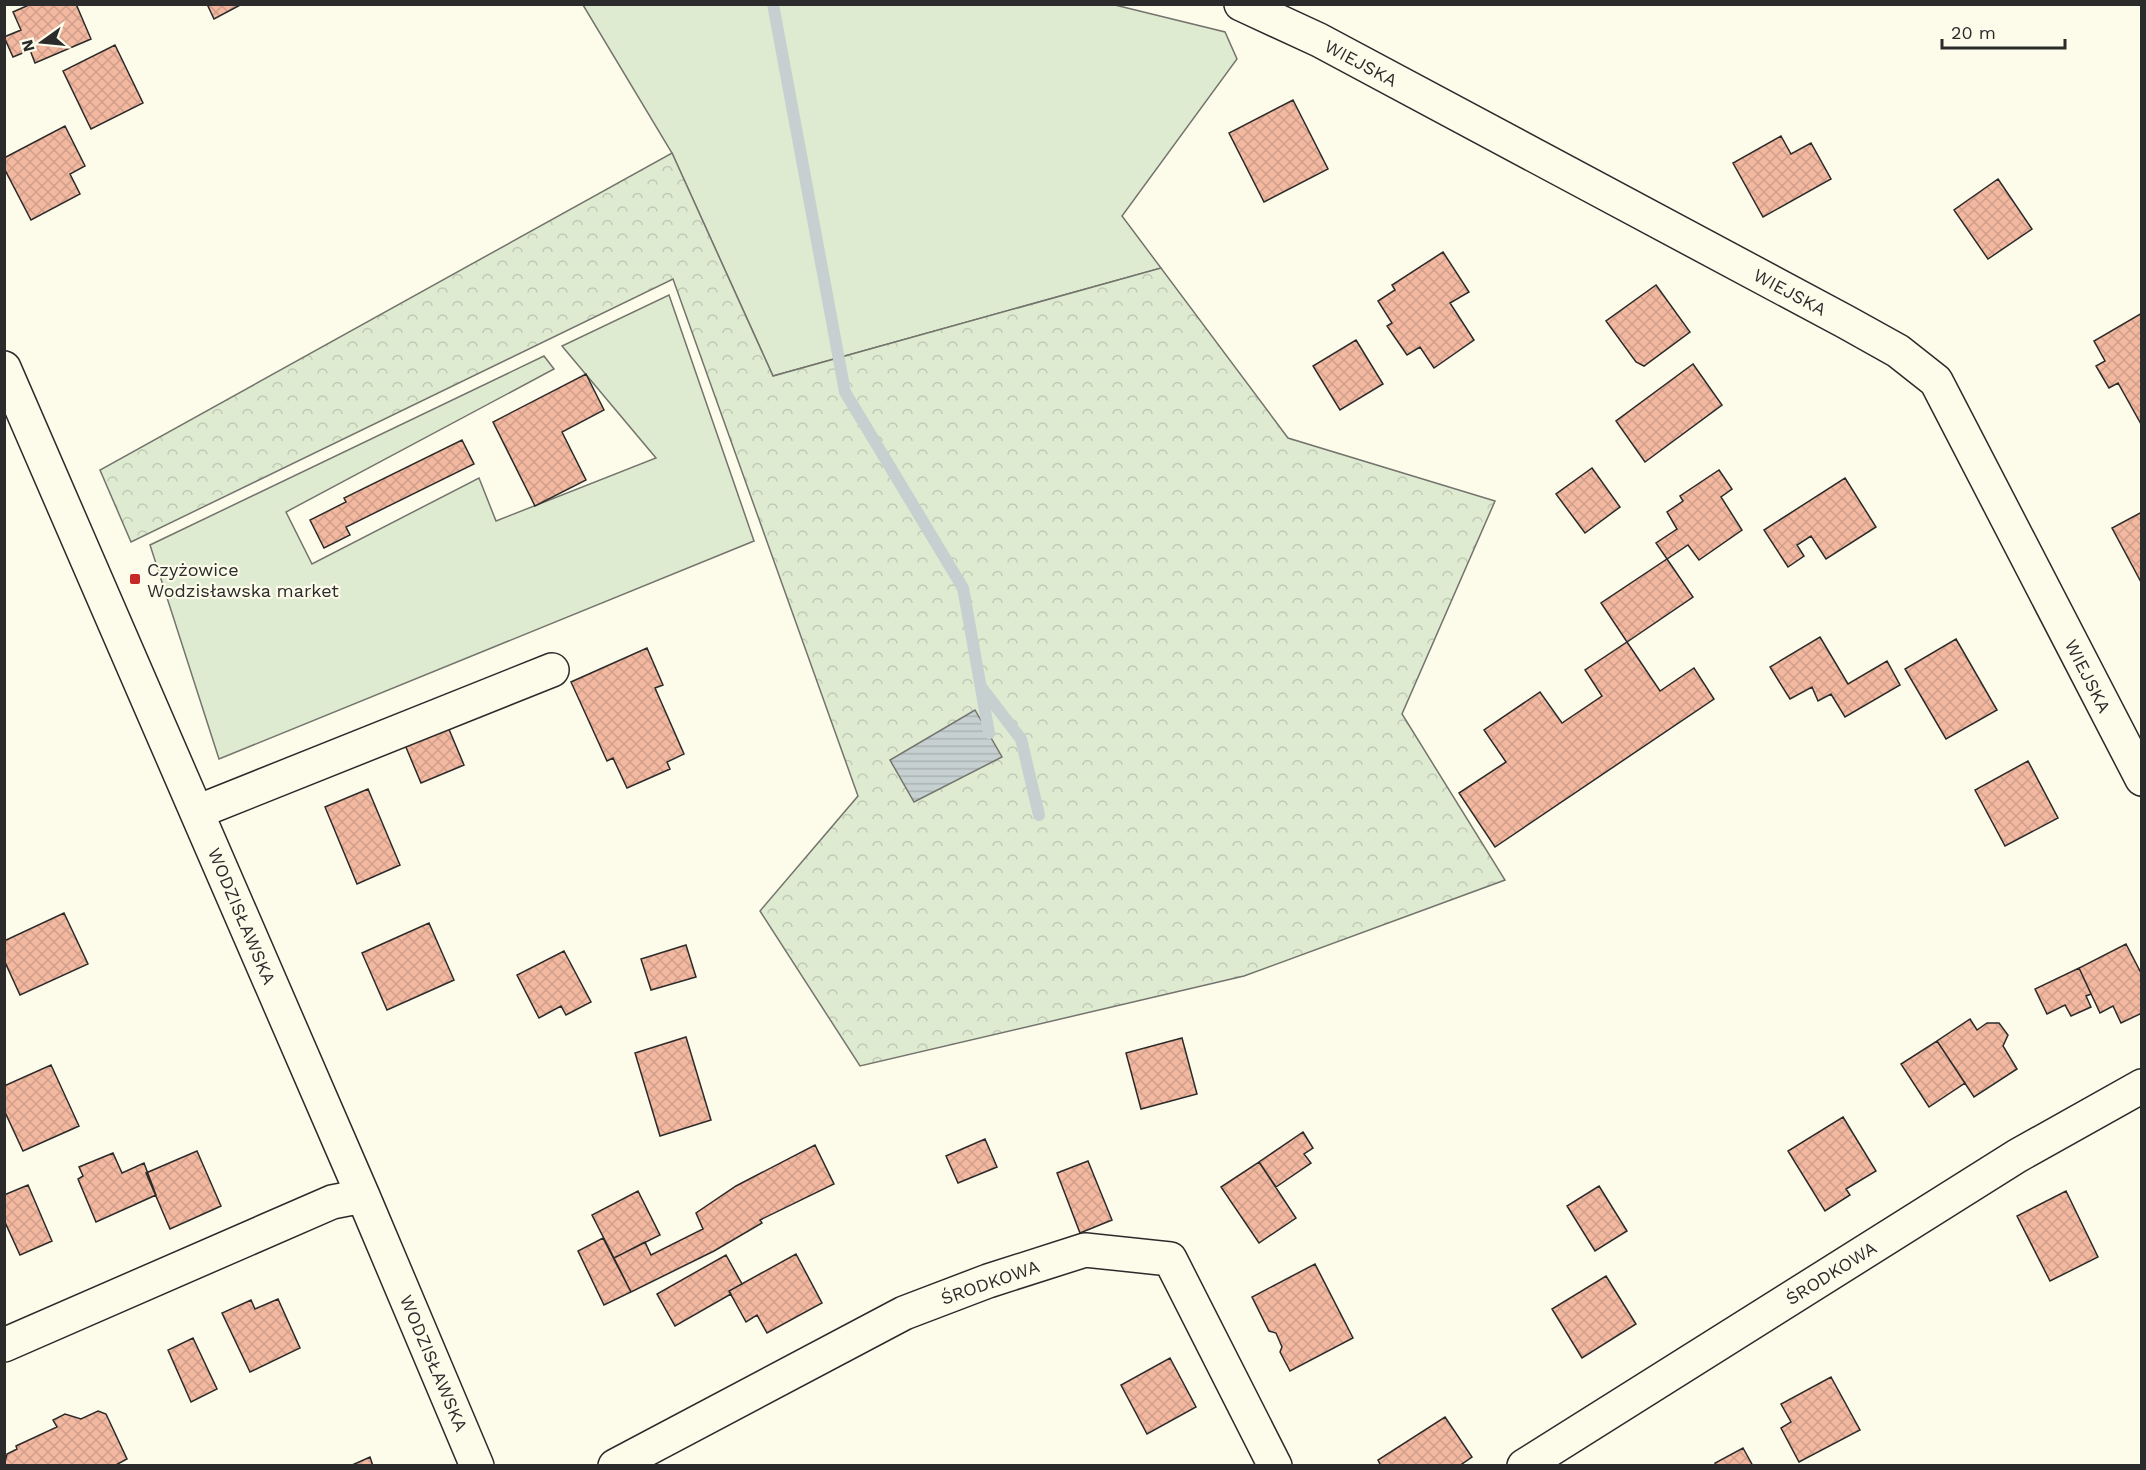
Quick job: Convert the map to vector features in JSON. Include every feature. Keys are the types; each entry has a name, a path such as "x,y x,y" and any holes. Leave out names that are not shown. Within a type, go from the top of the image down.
{"street":[{"name":"WIEJSKA","path":"1241,4 1319,40 1835,316 1898,351 1936,381 2142,779"},
{"name":"WODZISŁAWSKA","path":"4,368 363,1196 477,1466"},
{"path":"197,812 552,670"},
{"name":"ŚRODKOWA","path":"1524,1466 2017,1156 2142,1086"},
{"path":"4,1345 332,1202 363,1196"},
{"name":"ŚRODKOWA","path":"615,1466 904,1313 988,1281 1085,1250 1170,1259 1275,1466"}],"green space":[{"path":"583,5 1115,5 1225,32 1237,59 1122,216 1161,268 773,376 672,153"},
{"path":"672,153 773,376 1161,268 1288,438 1495,501 1402,714 1505,880 1244,976 860,1066 760,911 858,796 673,279 131,542 100,470"},
{"path":"669,295 754,541 219,759 150,545 544,356 554,369 286,512 312,564 479,478 496,521 656,458 562,346"}],"shaded area":[{"path":"975,710 1002,757 914,802 890,760"}],"building":[{"path":"31,4 76,4 91,39 35,63 30,50 13,57 4,37 21,30 13,12"},
{"path":"207,4 242,4 214,19"},
{"path":"115,45 143,103 91,129 63,71"},
{"path":"1293,100 1328,169 1264,202 1229,133"},
{"path":"65,126 85,166 70,174 80,194 31,220 4,168 4,158"},
{"path":"1781,136 1791,154 1811,143 1831,179 1763,217 1733,163"},
{"path":"1998,179 2032,229 1988,259 1954,210"},
{"path":"1443,252 1469,292 1450,303 1474,340 1434,368 1420,347 1407,355 1387,326 1392,323 1378,301 1395,290 1392,285"},
{"path":"1656,285 1690,332 1644,366 1636,362 1606,321"},
{"path":"2142,313 2141,424 2118,383 2109,388 2096,366 2105,361 2094,341"},
{"path":"1356,340 1383,384 1340,410 1313,366"},
{"path":"1693,364 1722,405 1645,462 1616,421"},
{"path":"586,374 604,410 562,432 586,480 535,506 493,422"},
{"path":"462,440 474,464 346,527 350,535 324,548 310,520 346,502 344,498"},
{"path":"1592,468 1620,507 1585,533 1556,494"},
{"path":"1719,470 1732,489 1721,497 1742,530 1699,560 1688,545 1667,559 1656,543 1677,529 1667,512 1683,501 1680,496"},
{"path":"1845,478 1876,527 1826,559 1811,536 1797,545 1804,556 1788,567 1764,530"},
{"path":"2142,512 2142,582 2141,582 2112,528"},
{"path":"1667,559 1693,597 1627,642 1601,603"},
{"path":"1820,637 1848,684 1887,661 1900,685 1845,717 1831,694 1818,701 1812,687 1790,699 1770,667"},
{"path":"1956,639 1997,710 1946,739 1905,669"},
{"path":"1627,642 1660,691 1694,668 1714,699 1495,847 1459,793 1506,762 1484,730 1540,692 1562,723 1602,696 1585,670"},
{"path":"647,648 663,685 655,688 684,754 667,762 670,769 627,788 613,758 607,761 571,682"},
{"path":"448,727 464,765 421,783 405,745"},
{"path":"2028,761 2058,818 2005,846 1975,790"},
{"path":"368,789 400,865 357,884 325,807"},
{"path":"64,913 88,964 20,995 4,960 4,941"},
{"path":"429,923 454,980 387,1010 362,953"},
{"path":"2126,944 2142,975 2142,1013 2121,1023 2113,1006 2100,1013 2079,968"},
{"path":"686,945 696,977 651,990 641,959"},
{"path":"564,951 591,1002 566,1015 561,1006 539,1018 517,975"},
{"path":"2079,968 2091,994 2086,996 2091,1007 2071,1016 2065,1005 2047,1014 2035,989"},
{"path":"1970,1019 1977,1030 1987,1023 1999,1023 2008,1035 2003,1046 2017,1069 1974,1097 1937,1041"},
{"path":"686,1037 711,1120 660,1136 635,1053"},
{"path":"1182,1038 1197,1094 1141,1109 1126,1053"},
{"path":"1937,1041 1965,1083 1929,1107 1901,1064"},
{"path":"51,1065 79,1126 23,1151 4,1110 4,1086"},
{"path":"1843,1117 1876,1171 1846,1189 1850,1195 1825,1211 1788,1151"},
{"path":"1303,1132 1313,1148 1304,1154 1311,1163 1276,1187 1259,1162"},
{"path":"985,1139 997,1167 958,1183 946,1156"},
{"path":"815,1145 834,1184 760,1220 762,1223 714,1251 631,1292 614,1258 645,1242 651,1255 703,1229 696,1213 736,1186"},
{"path":"197,1151 221,1206 170,1229 146,1173"},
{"path":"113,1153 122,1173 144,1163 156,1195 96,1222 78,1179 83,1176 79,1167"},
{"path":"1088,1161 1112,1220 1080,1233 1057,1173"},
{"path":"1259,1162 1296,1218 1259,1243 1221,1187"},
{"path":"28,1185 52,1241 20,1255 4,1220 4,1195"},
{"path":"1599,1186 1627,1231 1595,1251 1567,1206"},
{"path":"638,1191 660,1235 614,1258 592,1215"},
{"path":"2066,1191 2098,1257 2050,1281 2017,1216"},
{"path":"603,1238 631,1292 604,1305 578,1251"},
{"path":"796,1254 822,1303 767,1333 757,1315 746,1322 729,1291"},
{"path":"726,1255 742,1284 729,1291 731,1294 675,1326 657,1294"},
{"path":"1315,1264 1353,1338 1290,1371 1280,1352 1282,1347 1276,1333 1269,1331 1252,1297"},
{"path":"1606,1276 1636,1324 1582,1358 1552,1309"},
{"path":"278,1299 300,1348 250,1372 222,1313 251,1300 255,1309"},
{"path":"193,1338 217,1389 191,1402 168,1350"},
{"path":"1170,1358 1196,1407 1147,1434 1121,1385"},
{"path":"1831,1377 1860,1430 1799,1462 1781,1428 1791,1422 1781,1404"},
{"path":"98,1411 106,1414 127,1459 114,1466 4,1466 7,1454 17,1449 16,1446 57,1427 53,1420 65,1414 81,1419"},
{"path":"1445,1417 1472,1457 1459,1466 1381,1466 1378,1460"},
{"path":"1743,1448 1753,1466 1716,1466 1715,1463"},
{"path":"370,1457 373,1466 350,1466"}],"waterway":[{"path":"773,4 845,392 963,588 989,733"},
{"path":"981,687 1021,739 1039,815"}],"place":[{"name":"Czyżowice Wodzisławska market","path":"135,579"}]}
